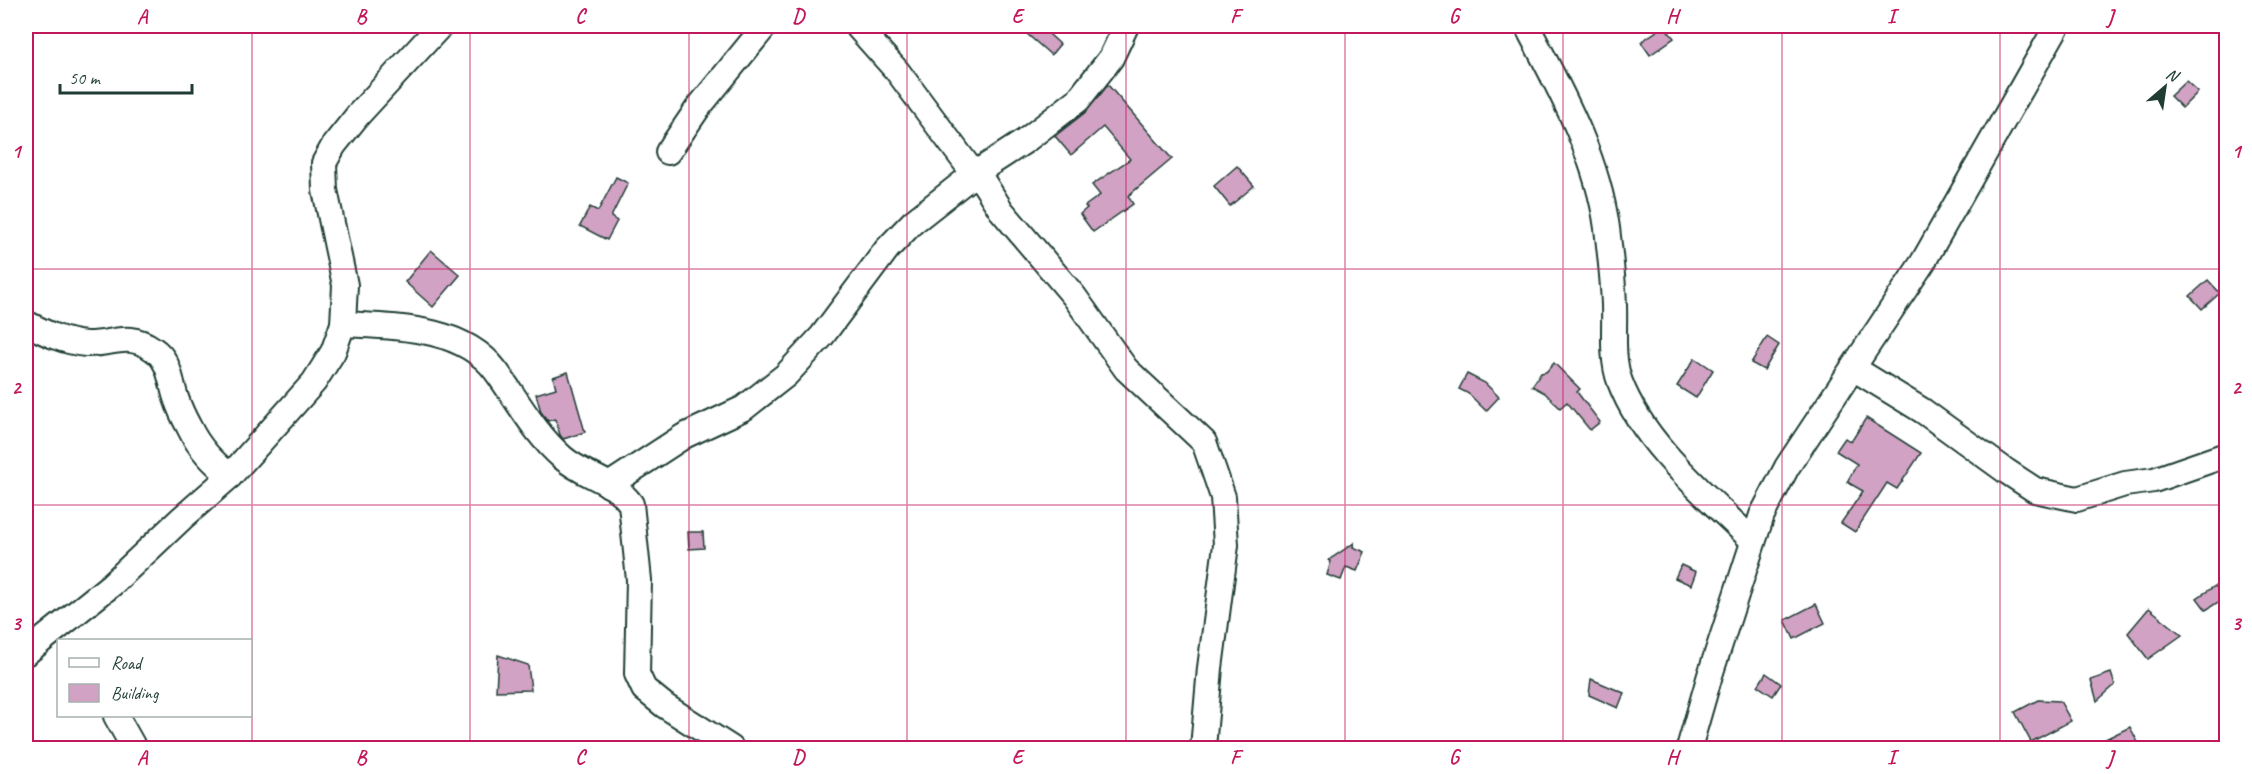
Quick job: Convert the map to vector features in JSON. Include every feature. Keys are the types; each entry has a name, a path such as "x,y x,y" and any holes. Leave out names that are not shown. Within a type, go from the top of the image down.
{"street":[{"path":"26,652 54,637 230,476 314,382 333,352 343,324 345,285 325,190 324,163 333,145 358,115 440,26"},
{"path":"668,152 698,108 765,26"},
{"path":"857,26 898,72 974,174 984,183 1001,210 1074,296 1126,369 1204,442 1223,497 1226,545 1210,668 1203,748"},
{"path":"609,484 684,436 744,408 786,375 822,336 888,249 913,222 974,174 1024,141 1078,100 1111,58 1126,26"},
{"path":"1527,26 1571,112 1592,162 1606,225 1614,304 1615,352 1620,380 1637,416 1674,463 1753,541"},
{"path":"1689,748 1762,515 1787,467 1923,262 2057,26"},
{"path":"26,323 52,337 87,344 127,339 143,342 156,350 167,364 176,398 189,428 208,458 230,476"},
{"path":"343,324 386,327 445,336 466,344 480,354 494,369 543,439 564,460 620,490 631,504 639,580 638,674 644,689 665,706 731,748"},
{"path":"1853,368 1923,411 2035,490 2077,499 2125,484 2154,480 2226,455"},
{"path":"117,717 134,748"}],"building":[{"path":"1035,26 1040,26 1060,44 1051,55 1027,34"},
{"path":"1664,26 1674,38 1650,55 1641,42"},
{"path":"2186,81 2198,92 2182,108 2170,96"},
{"path":"1108,85 1172,159 1128,196 1133,204 1093,232 1080,214 1087,208 1085,206 1100,195 1092,185 1130,159 1103,127 1071,155 1055,136 1087,111"},
{"path":"1237,166 1254,186 1230,206 1214,186"},
{"path":"616,177 628,183 611,217 617,221 607,240 580,226 590,207 598,211"},
{"path":"431,250 460,275 433,307 405,282"},
{"path":"2208,280 2220,293 2202,309 2190,296"},
{"path":"1767,337 1779,345 1764,370 1751,363"},
{"path":"1695,358 1713,370 1696,398 1677,386"},
{"path":"1554,363 1580,389 1577,392 1600,422 1590,430 1567,402 1560,408 1545,393 1532,386 1541,373 1546,372"},
{"path":"568,372 585,432 563,439 555,419 548,421 541,412 536,394 556,388 553,377"},
{"path":"1467,374 1485,383 1499,397 1486,411 1469,394 1459,389"},
{"path":"1866,418 1921,453 1897,489 1887,483 1855,532 1841,523 1863,491 1847,482 1857,464 1836,451 1845,438 1851,442"},
{"path":"688,532 703,532 704,548 689,549"},
{"path":"1354,543 1353,547 1365,552 1357,571 1346,567 1341,580 1327,575 1331,561 1329,560"},
{"path":"1681,565 1696,572 1691,585 1675,578"},
{"path":"2215,586 2226,597 2206,610 2197,598"},
{"path":"1816,604 1825,623 1794,639 1785,620"},
{"path":"2149,608 2182,635 2148,659 2128,633"},
{"path":"498,655 528,665 531,690 496,691"},
{"path":"1766,673 1781,684 1773,696 1758,686"},
{"path":"2111,673 2115,685 2097,701 2091,680"},
{"path":"1591,679 1624,693 1618,708 1589,695"},
{"path":"2038,700 2060,701 2071,721 2031,742 2015,712"},
{"path":"2130,727 2141,748 2087,748"}]}
